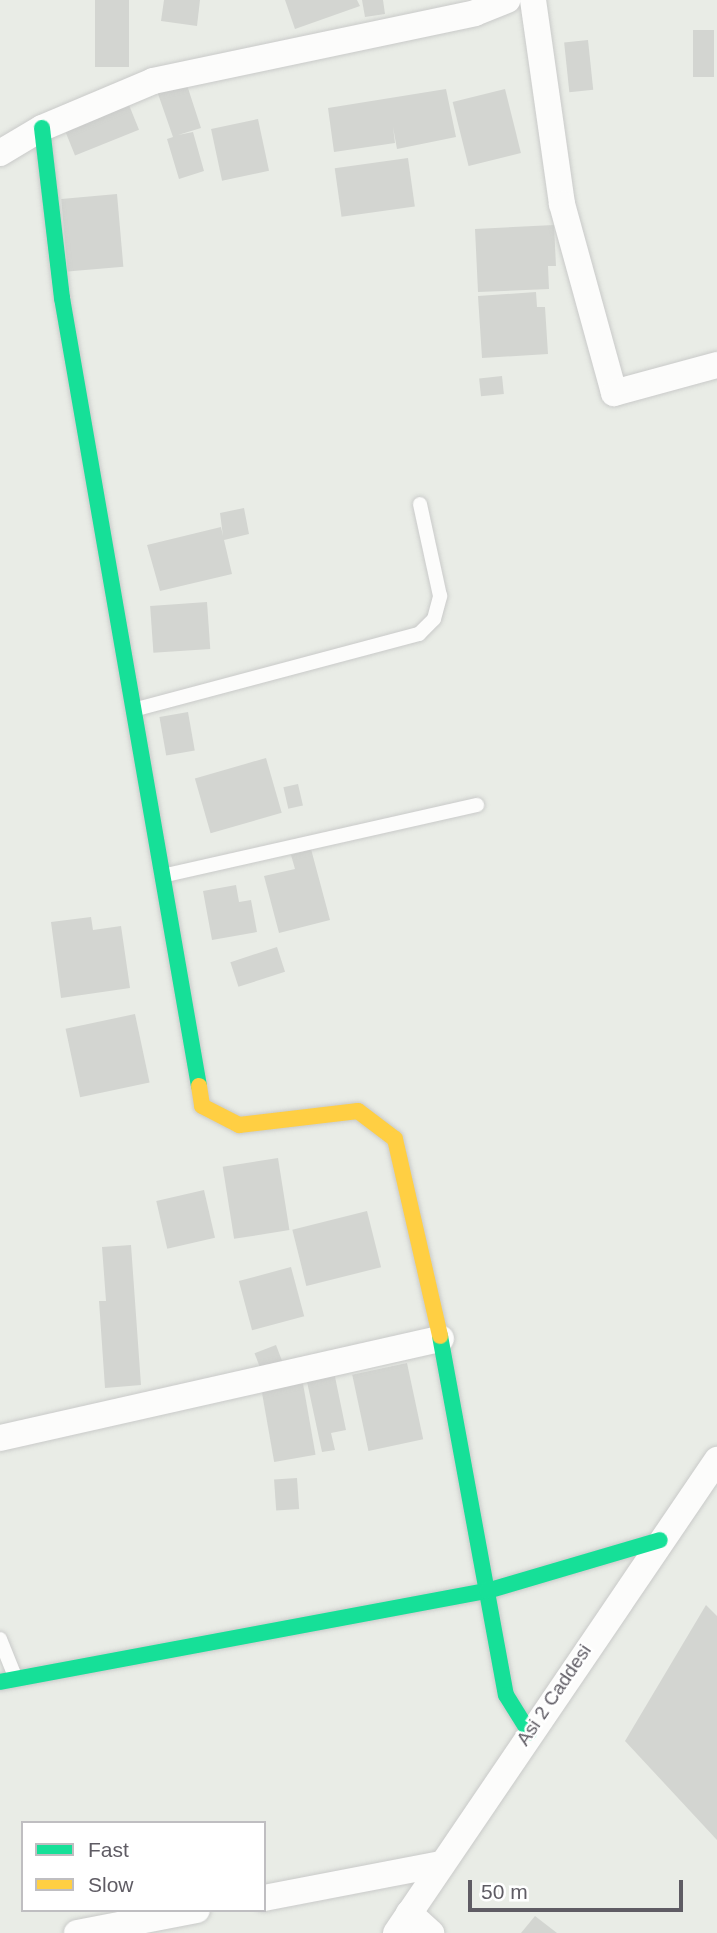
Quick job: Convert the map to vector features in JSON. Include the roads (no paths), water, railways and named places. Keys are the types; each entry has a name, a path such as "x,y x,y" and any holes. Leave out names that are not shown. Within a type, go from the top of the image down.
{"street":[{"path":"0,153 42,128 153,81 451,8 508,0"},
{"path":"533,0 562,204 614,393 717,365"},
{"path":"42,128 62,298 202,1106 239,1125 358,1111 375,1119 395,1139 440,1339 506,1695 529,1732"},
{"path":"0,1438 440,1339"},
{"name":"Asi 2 Caddesi","path":"403,1923 660,1540 714,1472"},
{"path":"8,1681 487,1591 660,1540"},
{"path":"266,1898 441,1864"},
{"path":"77,1933 187,1912"},
{"path":"403,1923 431,1933"}],"lane":[{"path":"132,710 419,634 434,619 440,596 420,504"},
{"path":"163,876 477,805"},
{"path":"0,1639 8,1681"}]}
